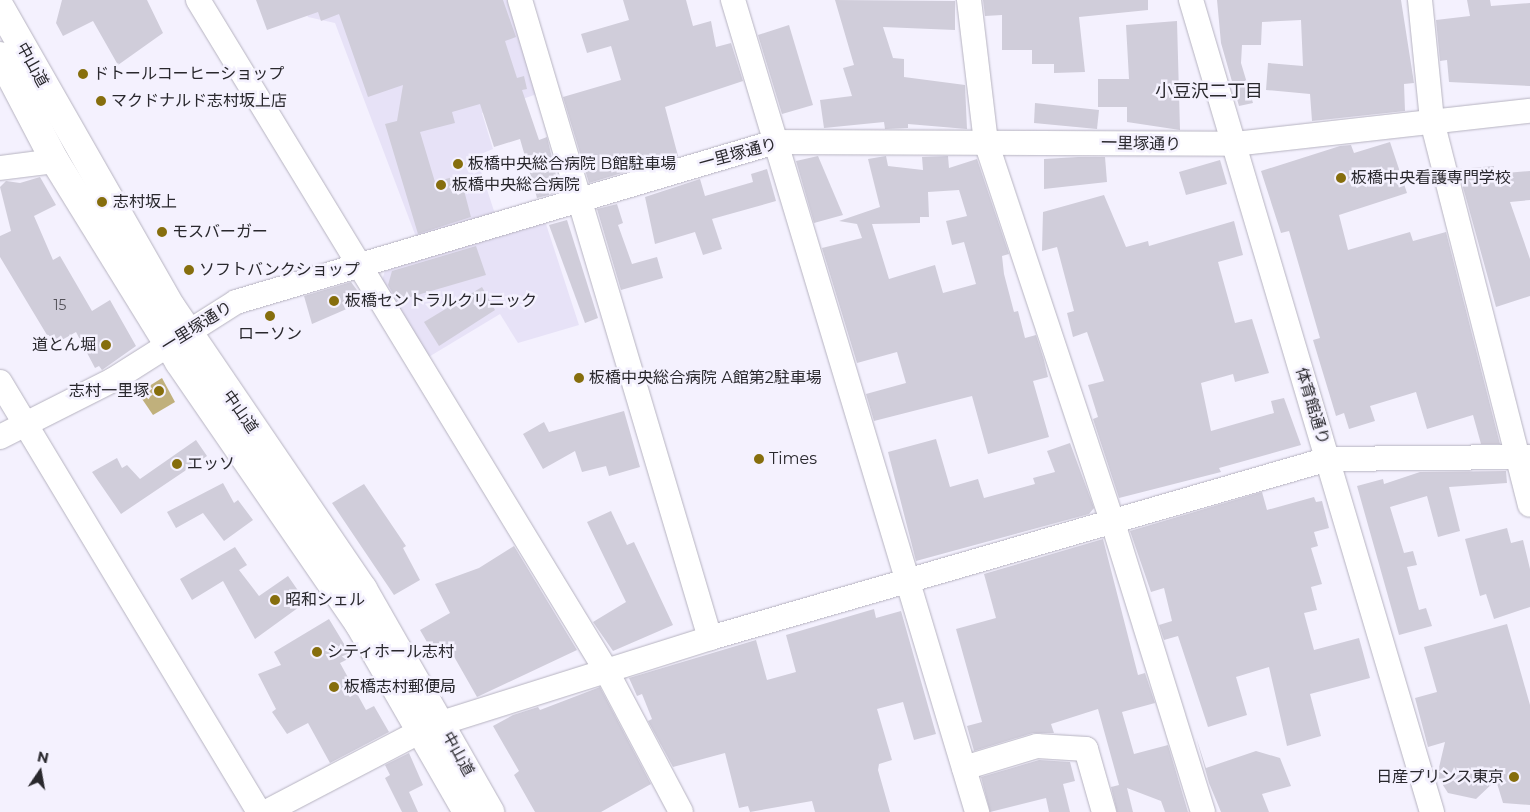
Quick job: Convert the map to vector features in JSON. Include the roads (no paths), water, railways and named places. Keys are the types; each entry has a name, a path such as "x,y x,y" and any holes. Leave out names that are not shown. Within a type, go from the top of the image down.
{"highway":[{"name":"中山道","path":"0,6 178,339"},
{"name":"中山道","path":"0,56 55,160 178,339 363,589 431,727 467,812"},
{"name":"中山道","path":"431,727 490,812"}],"street":[{"path":"198,0 607,672 681,812"},
{"path":"520,0 710,638"},
{"path":"733,0 910,583 977,812"},
{"path":"969,0 986,142 1114,523 1202,812"},
{"name":"体育館通り","path":"1191,0 1432,812"},
{"path":"1420,0 1432,121 1524,457 1530,505"},
{"name":"一里塚通り","path":"0,437 28,424 178,339 236,302 775,142 1234,144 1530,111"},
{"path":"0,168 55,160"},
{"path":"0,382 28,424 259,812"},
{"path":"266,812 431,727 710,638 910,583 1328,459 1524,457"},
{"path":"964,768 1037,746 1086,749 1104,812"}],"place":[{"name":"ドトールコーヒーショップ","path":"83,74"},
{"name":"マクドナルド志村坂上店","path":"101,101"},
{"name":"板橋中央総合病院 B館駐車場","path":"458,164"},
{"name":"板橋中央看護専門学校","path":"1341,178"},
{"name":"板橋中央総合病院","path":"441,185"},
{"name":"志村坂上","path":"102,202"},
{"name":"モスバーガー","path":"162,232"},
{"name":"ソフトバンクショップ","path":"189,270"},
{"name":"板橋セントラルクリニック","path":"334,301"},
{"name":"ローソン","path":"270,316"},
{"name":"道とん堀","path":"106,345"},
{"name":"板橋中央総合病院 A館第2駐車場","path":"579,378"},
{"name":"志村一里塚","path":"159,391"},
{"name":"Times","path":"759,459"},
{"name":"エッソ","path":"177,464"},
{"name":"昭和シェル","path":"275,600"},
{"name":"シティホール志村","path":"317,652"},
{"name":"板橋志村郵便局","path":"334,687"},
{"name":"日産プリンス東京","path":"1514,777"}],"district":[{"name":"小豆沢二丁目","path":"1209,91"}]}
